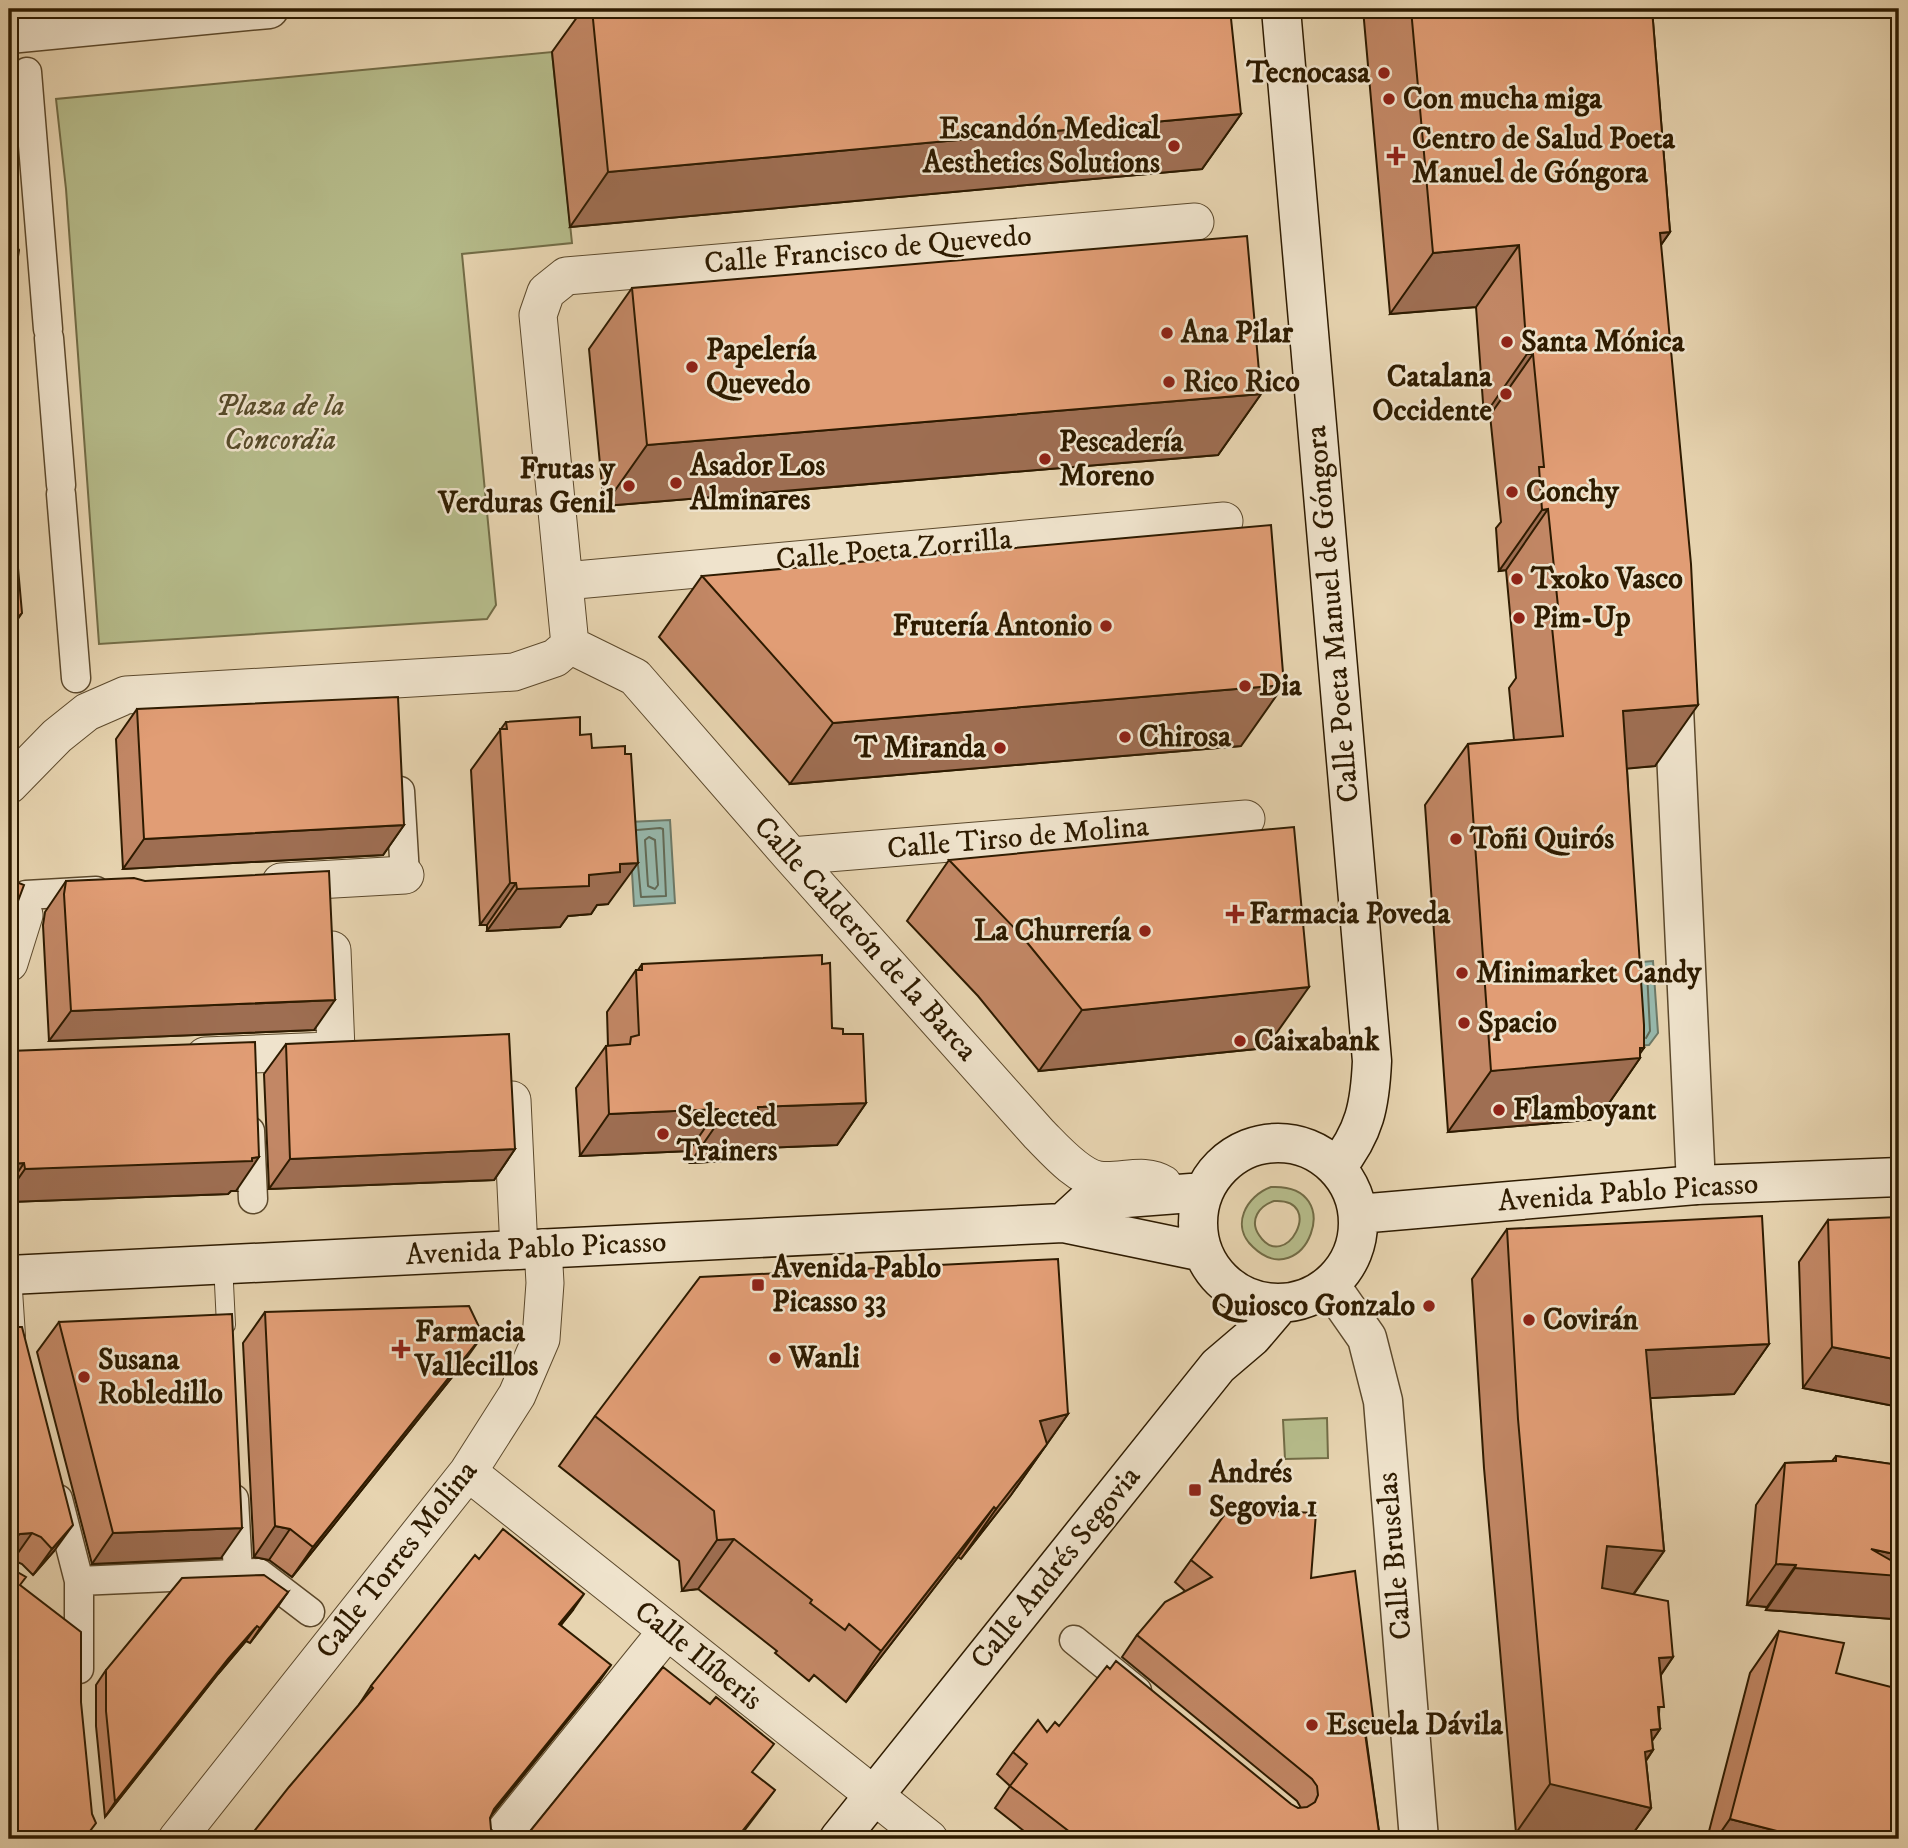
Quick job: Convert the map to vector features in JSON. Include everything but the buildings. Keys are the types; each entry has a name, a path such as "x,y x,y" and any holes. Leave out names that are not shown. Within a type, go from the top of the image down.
{"main road":[{"path":"30,24 269,9"},
{"name":"Calle Poeta Manuel de Góngora","path":"1281,9 1372,1061 1367,1112 1349,1153 1336,1168"},
{"path":"1671,647 1696,1185"},
{"path":"1063,1223 1087,1201 1191,1193 1212,1177 1224,1163 1255,1146 1276,1143 1296,1145 1318,1154 1336,1168 1350,1188 1358,1214 1354,1249 1345,1268 1330,1285 1308,1298 1281,1303 1264,1302 1232,1289 1220,1279 1203,1252 1191,1193"},
{"name":"Avenida Pablo Picasso","path":"1358,1214 1696,1185 1899,1177"},
{"name":"Avenida Pablo Picasso","path":"10,1275 1063,1223 1203,1252"},
{"name":"Calle Bruselas","path":"1330,1285 1367,1338 1383,1401 1419,1839"},
{"name":"Calle Andrés Segovia","path":"839,1839 1218,1367 1252,1337 1281,1303"}],"street":[{"path":"27,72 76,678"},
{"name":"Calle Francisco de Quevedo","path":"565,581 538,315 546,292 566,276 1195,222"},
{"name":"Calle Poeta Zorrilla","path":"565,581 1224,521"},
{"path":"9,785 57,736 88,712 126,695 514,672 555,658 570,645 565,581"},
{"name":"Calle Calderón de la Barca","path":"570,645 635,677 791,856 1039,1134 1070,1165 1097,1180 1155,1179 1191,1193"},
{"path":"246,884 329,901 405,875 399,766"},
{"name":"Calle Tirso de Molina","path":"791,856 1246,819"},
{"path":"9,963 25,905 123,890"},
{"path":"168,1058 248,1081 350,1050 329,901"},
{"name":"Calle Torres Molina","path":"177,1839 468,1472 517,1395 541,1339 545,1283 531,1249 510,1069"},
{"path":"248,1081 253,1199"},
{"name":"Calle Ilíberis","path":"468,1472 929,1839"},
{"path":"233,1477 238,1573"},
{"path":"52,1478 79,1581 79,1700"},
{"path":"79,1581 259,1573 310,1612"},
{"path":"499,1839 667,1631"},
{"path":"1074,1640 1159,1709"}],"lane":[{"path":"223,1263 227,1339"},
{"path":"10,1275 19,1349"}],"green space":[{"name":"Plaza de la Concordia","path":"552,52 572,243 462,254 496,605 487,619 99,644 66,189 56,99"},
{"path":"1271,1187 1295,1190 1309,1202 1313,1217 1311,1234 1302,1248 1288,1258 1272,1258 1253,1247 1246,1239 1242,1221 1244,1212 1254,1197","holes":["1274,1201 1290,1203 1298,1211 1296,1232 1289,1241 1280,1246 1269,1245 1256,1229 1257,1214 1264,1206"]},
{"path":"1327,1418 1328,1458 1285,1459 1283,1420"}],"water":[{"path":"670,820 675,903 634,906 629,822"},
{"path":"1653,961 1658,1033 1649,1045 1622,1047 1616,964"}],"place":[{"name":"Tecnocasa","path":"1384,73"},
{"name":"Con mucha miga","path":"1389,99"},
{"name":"Escandón Medical Aesthetics Solutions","path":"1174,146"},
{"name":"Centro de Salud Poeta Manuel de Góngora","path":"1396,156"},
{"name":"Ana Pilar","path":"1167,333"},
{"name":"Santa Mónica","path":"1507,342"},
{"name":"Papelería Quevedo","path":"692,367"},
{"name":"Rico Rico","path":"1169,382"},
{"name":"Catalana Occidente","path":"1506,394"},
{"name":"Pescadería Moreno","path":"1045,459"},
{"name":"Asador Los Alminares","path":"676,483"},
{"name":"Frutas y Verduras Genil","path":"629,486"},
{"name":"Conchy","path":"1512,492"},
{"name":"Txoko Vasco","path":"1517,579"},
{"name":"Pim-Up","path":"1519,618"},
{"name":"Frutería Antonio","path":"1106,626"},
{"name":"Dia","path":"1245,686"},
{"name":"Chirosa","path":"1125,737"},
{"name":"T Miranda","path":"1000,748"},
{"name":"Toñi Quirós","path":"1456,839"},
{"name":"Farmacia Poveda","path":"1235,914"},
{"name":"La Churrería","path":"1145,931"},
{"name":"Minimarket Candy","path":"1462,973"},
{"name":"Spacio","path":"1464,1023"},
{"name":"Caixabank","path":"1240,1041"},
{"name":"Flamboyant","path":"1499,1110"},
{"name":"Selected Trainers","path":"663,1134"},
{"name":"Avenida Pablo Picasso 33","path":"758,1285"},
{"name":"Quiosco Gonzalo","path":"1429,1306"},
{"name":"Covirán","path":"1529,1320"},
{"name":"Farmacia Vallecillos","path":"401,1349"},
{"name":"Wanli","path":"775,1358"},
{"name":"Susana Robledillo","path":"84,1377"},
{"name":"Andrés Segovia 1","path":"1195,1490"},
{"name":"Escuela Dávila","path":"1312,1725"}]}
